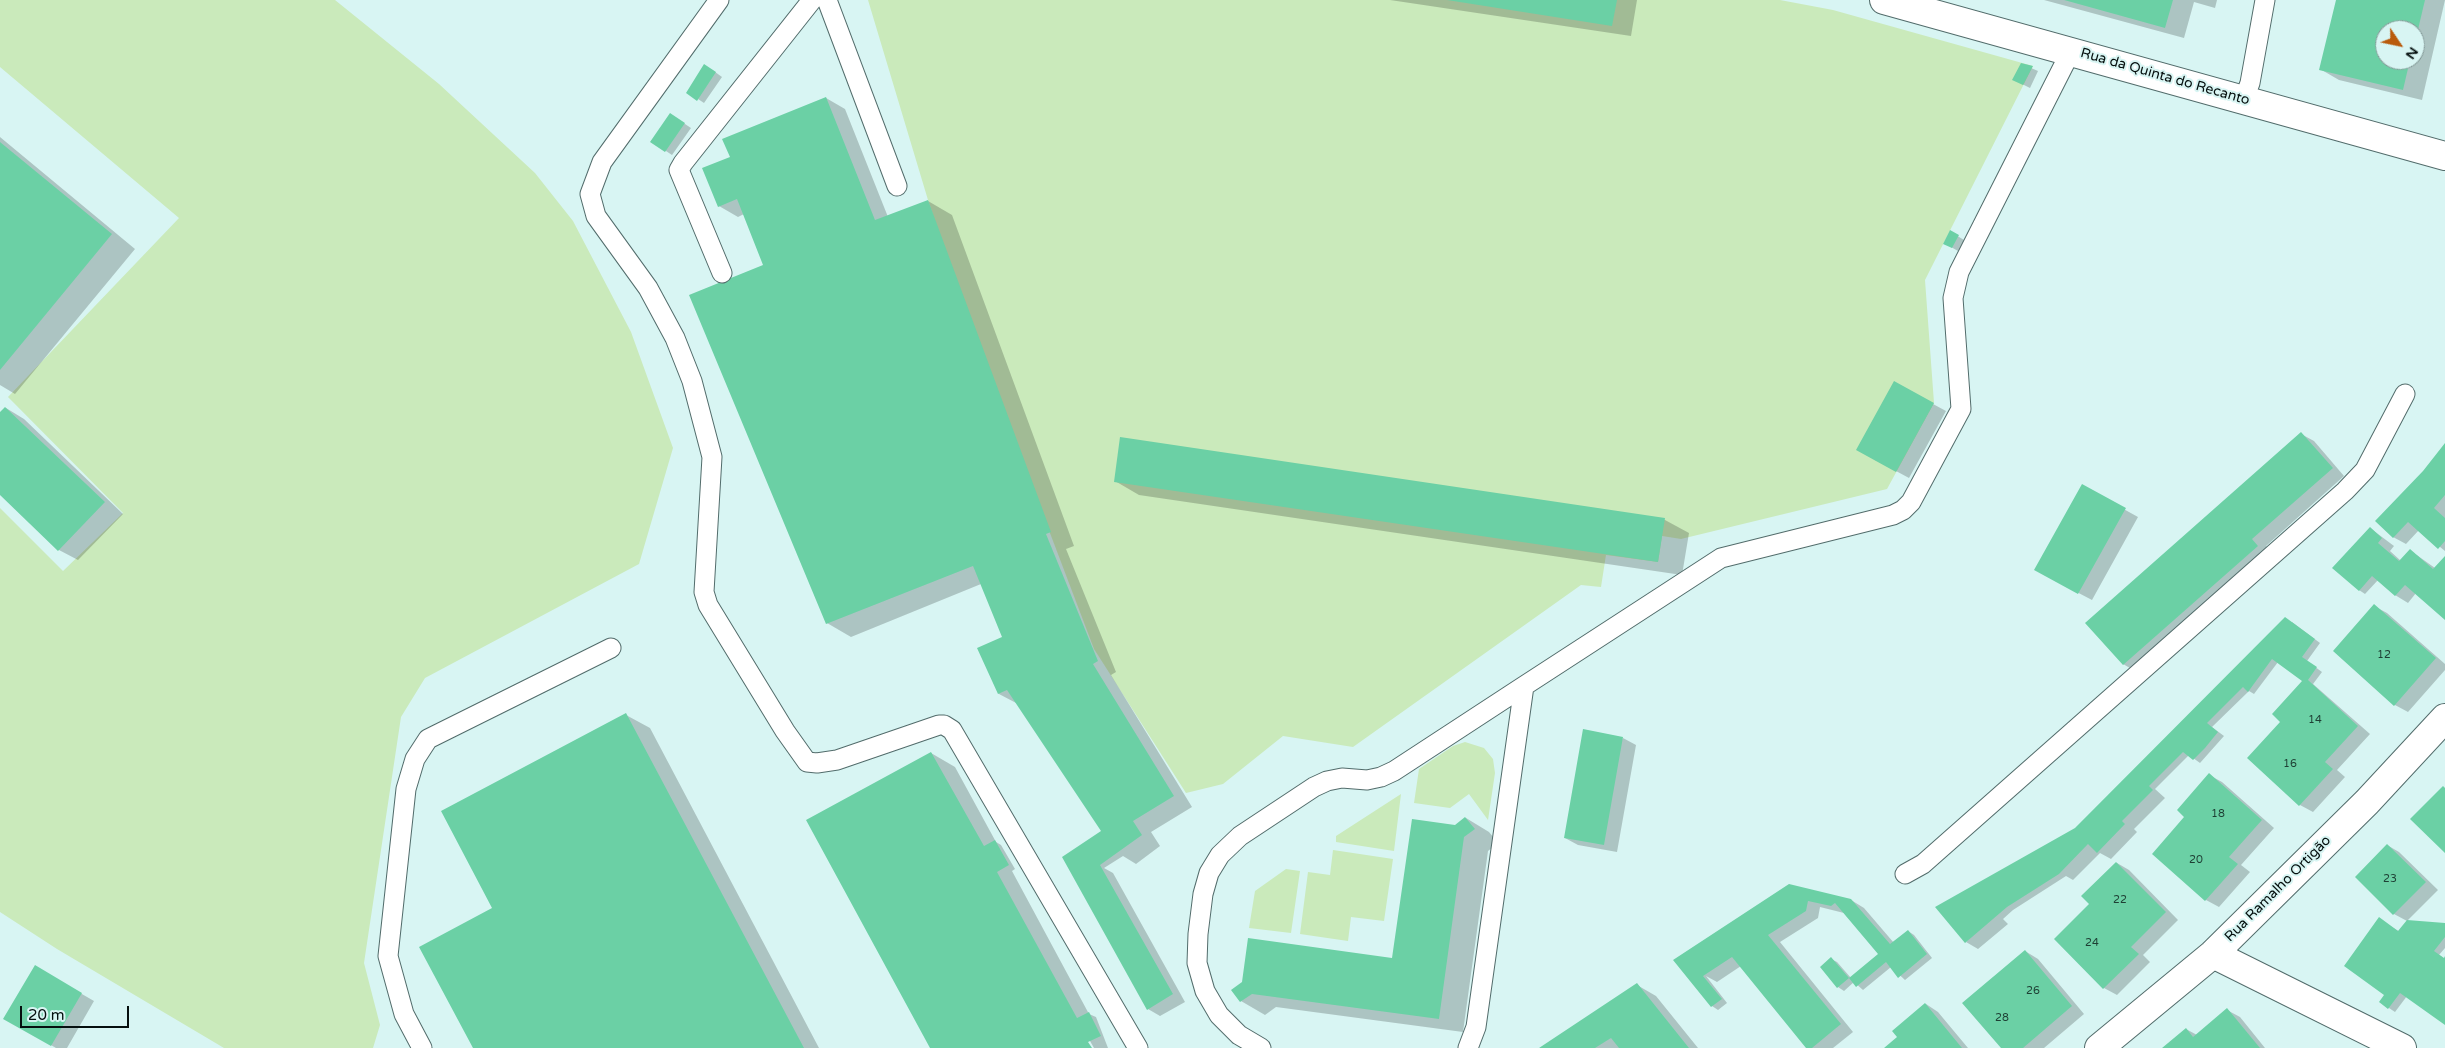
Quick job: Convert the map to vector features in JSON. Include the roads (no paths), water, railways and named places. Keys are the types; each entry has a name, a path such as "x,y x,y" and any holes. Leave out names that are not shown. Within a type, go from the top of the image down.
{"street":[{"name":"Rua da Quinta do Recanto","path":"1884,0 2445,156"},
{"name":"Rua Ramalho Ortigão","path":"2100,1048 2213,954 2367,802 2445,718"},
{"path":"2213,954 2402,1048"}],"lane":[{"path":"719,0 602,162 594,178 590,194 596,216 648,288 675,338 692,381 712,457 704,592 708,605 785,731 807,762 816,763 837,760 939,725 952,730 1138,1048"},
{"path":"722,272 679,170 812,0"},
{"path":"827,0 897,186"},
{"path":"2244,99 2250,83 2265,0"},
{"path":"1261,1048 1239,1035 1219,1015 1205,990 1198,963 1198,934 1203,894 1209,873 1220,855 1240,836 1314,787 1327,781 1342,778 1367,780 1381,777 1394,771 1721,558 1893,515 1903,510 1911,502 1961,409 1954,298 1959,272 2071,51"},
{"path":"1905,874 1923,864 2345,491 2365,470 2405,394"},
{"path":"415,1043 404,1014 388,956 406,789 415,758 428,739 611,648"},
{"path":"1468,1048 1476,1027 1524,686"}]}
